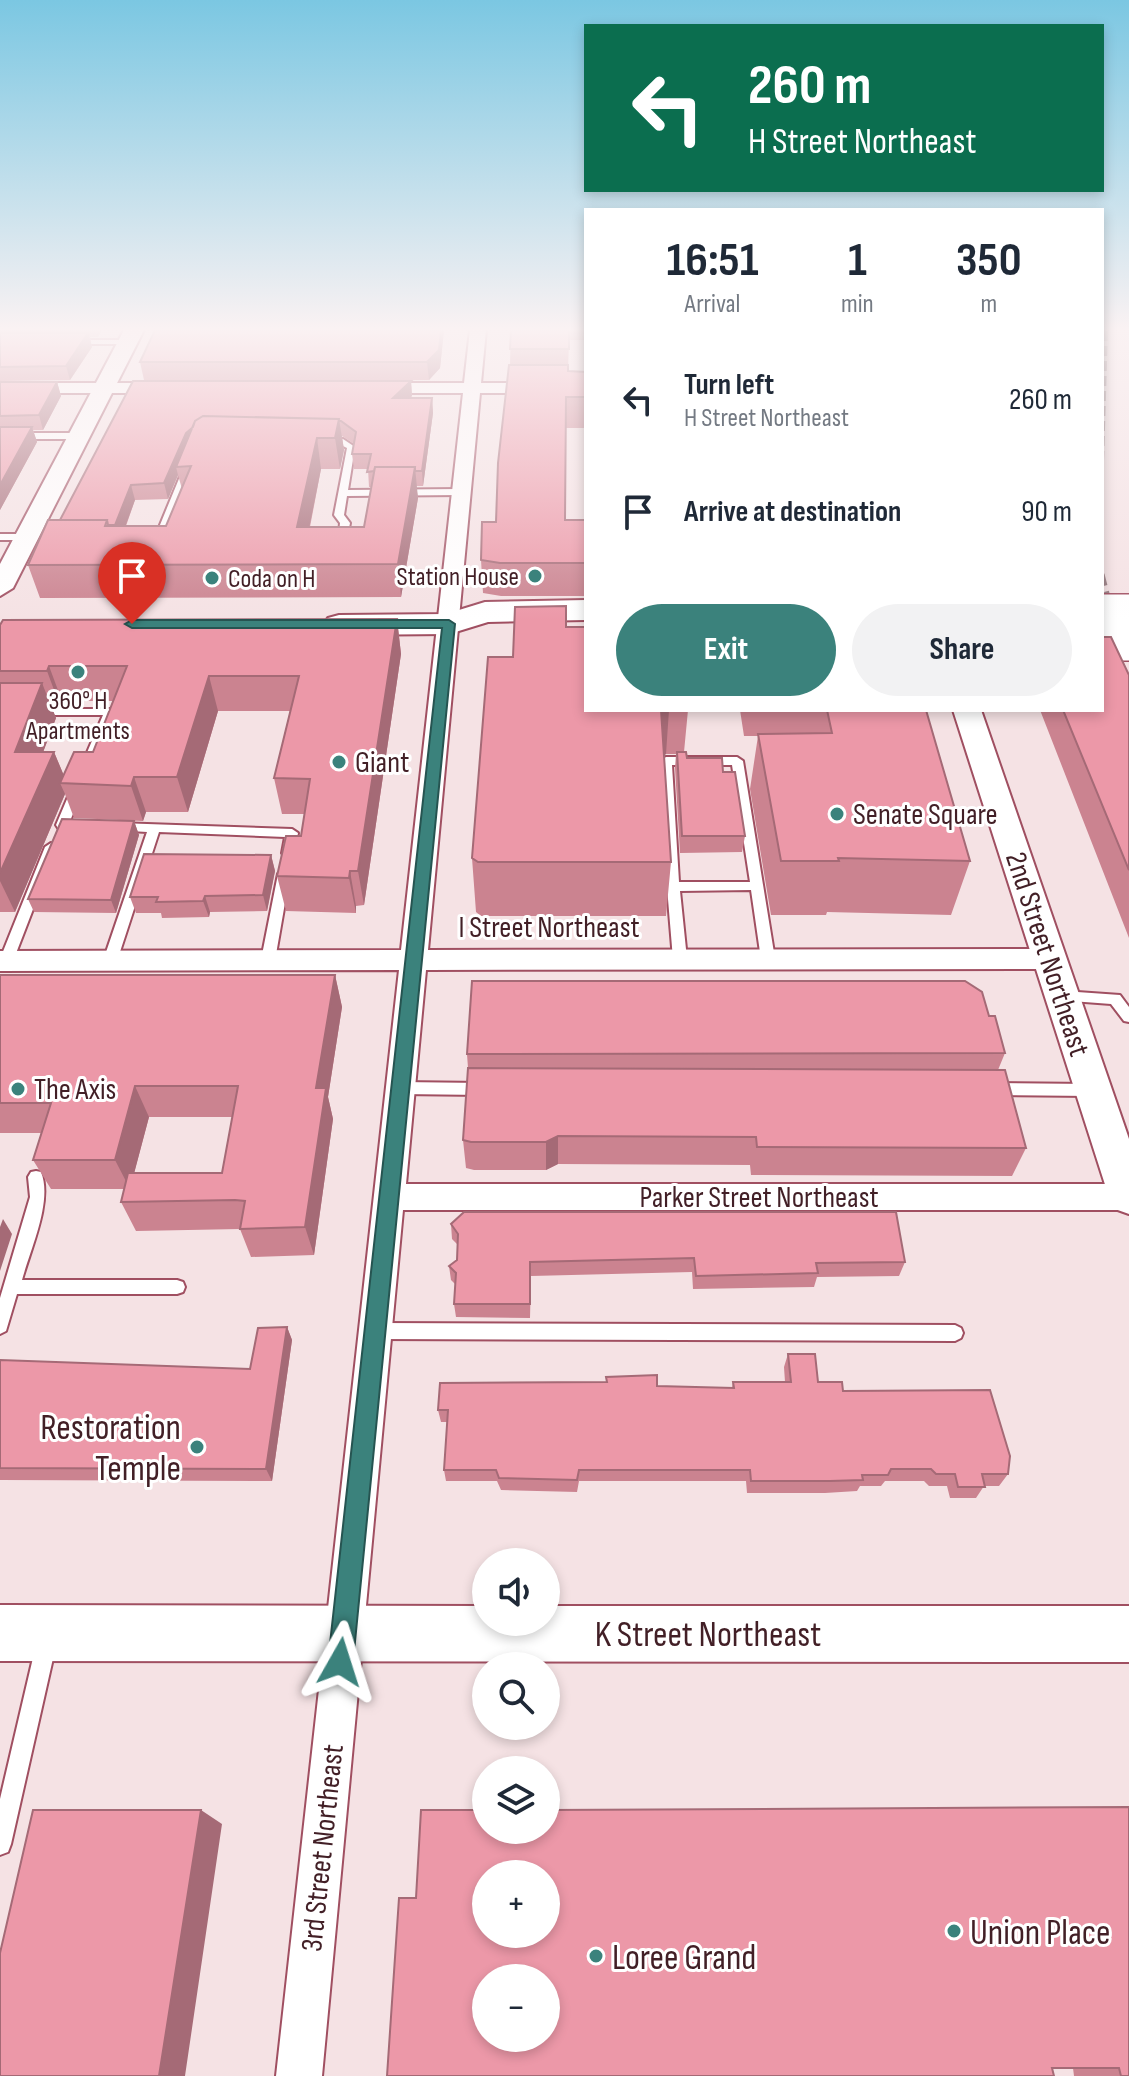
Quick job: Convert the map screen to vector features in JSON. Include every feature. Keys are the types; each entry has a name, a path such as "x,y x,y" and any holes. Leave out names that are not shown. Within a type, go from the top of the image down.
{"main road":[{"path":"305,625 449,624 485,612 584,610"},
{"path":"1104,611 1129,611"},
{"path":"449,624 484,637 572,641"},
{"path":"1104,644 1129,644"},
{"name":"K Street Northeast","path":"24,1633 1129,1634"}],"street":[{"path":"0,588 29,543 85,427"},
{"name":"3rd Street Northeast","path":"299,2076 468,427"},
{"name":"2nd Street Northeast","path":"968,712 1129,1197"},
{"name":"I Street Northeast","path":"3,961 1050,959"},
{"name":"Parker Street Northeast","path":"389,1197 1129,1197"}],"lane":[{"path":"0,436 80,436"},
{"path":"317,442 343,442 351,447 339,515 345,523 341,543"},
{"path":"149,547 158,542 192,458"},
{"path":"343,493 461,492"},
{"path":"0,537 29,543"},
{"path":"0,712 110,712 3,961"},
{"path":"680,959 666,761 737,761 768,959"},
{"path":"62,825 93,826"},
{"path":"108,826 292,833 268,960"},
{"path":"110,961 154,828"},
{"path":"673,887 757,886"},
{"path":"1062,996 1115,999 1129,1017"},
{"path":"400,1088 502,1089"},
{"path":"970,1089 1093,1090"},
{"path":"0,1326 38,1197 36,1177"},
{"path":"12,1287 177,1287"},
{"path":"375,1331 955,1333"},
{"path":"0,1844 24,1633"}],"building":[{"path":"0,427 32,427 0,485"},
{"path":"109,427 193,427 186,433 164,483 131,485 115,525 108,525 107,520 60,520"},
{"path":"193,427 337,427 335,438 317,438 297,527 364,527 375,467 415,467 398,564 28,565 48,520 107,520 105,526 166,526 191,466 176,467"},
{"path":"349,427 428,427 422,471 415,471 415,467 375,467 374,471 367,472 371,454 352,454 356,432"},
{"path":"502,427 566,427 565,520 584,520 584,563 500,563 481,560 482,522 496,522"},
{"path":"566,606 566,627 584,627 584,712 661,712 671,862 478,862 472,858 488,657 513,657 515,607"},
{"path":"397,619 358,871 350,871 349,878 277,876 286,836 301,836 310,779 274,778 299,676 209,676 177,777 134,777 131,786 60,783 74,752 93,752 127,666 49,666 47,671 0,671 0,625 3,620"},
{"path":"1104,637 1111,637 1129,675 1129,870 1064,712 1104,712"},
{"path":"0,683 42,683 15,752 54,752 0,873"},
{"path":"827,712 927,712 970,861 838,858 839,861 781,861 758,734 832,733"},
{"path":"677,752 686,752 687,758 722,758 723,772 735,772 745,836 682,836"},
{"path":"62,819 134,821 111,900 28,899"},
{"path":"144,854 271,855 263,895 205,896 203,901 156,902 158,897 130,897"},
{"path":"0,975 335,975 316,1088 326,1088 305,1227 240,1229 245,1201 121,1202 128,1173 222,1173 238,1086 135,1086 115,1160 33,1160 51,1103 0,1103"},
{"path":"472,981 965,981 982,992 989,1016 995,1016 1005,1053 467,1054"},
{"path":"468,1068 1005,1070 1026,1148 757,1147 756,1137 558,1136 546,1142 471,1142 463,1140"},
{"path":"464,1212 896,1212 905,1262 816,1263 818,1273 696,1276 694,1258 530,1262 530,1304 454,1304 456,1273 449,1266 457,1260 458,1234 451,1224"},
{"path":"287,1327 266,1469 0,1468 0,1360 250,1369 258,1328"},
{"path":"788,1354 815,1354 818,1382 842,1382 843,1391 990,1390 1010,1456 1008,1474 982,1474 985,1487 958,1487 955,1474 936,1474 931,1469 891,1469 888,1475 862,1475 863,1480 830,1481 751,1481 750,1470 579,1470 577,1480 499,1478 496,1470 444,1470 448,1410 438,1410 440,1383 607,1382 606,1377 657,1375 657,1386 734,1388 733,1382 791,1382"},
{"path":"1129,1807 1129,2076 1121,2076 1119,2068 1052,2068 1054,2076 387,2076 399,1898 416,1898 421,1810 472,1810 472,1844 560,1844 560,1810"},
{"path":"33,1810 201,1810 159,2076 0,2076 0,1953"}],"railway":[{"path":"1104,582 1112,613 1129,652"}],"place":[{"name":"Station House","path":"535,576"},
{"name":"Coda on H","path":"212,578"},
{"name":"360° H Apartments","path":"78,672"},
{"name":"Giant","path":"339,762"},
{"name":"Senate Square","path":"837,814"},
{"name":"The Axis","path":"18,1089"},
{"name":"Restoration Temple","path":"197,1447"},
{"name":"Union Place","path":"954,1931"},
{"name":"Loree Grand","path":"596,1956"}],"route":[{"path":"132,624 449,624 340,1662"}]}
